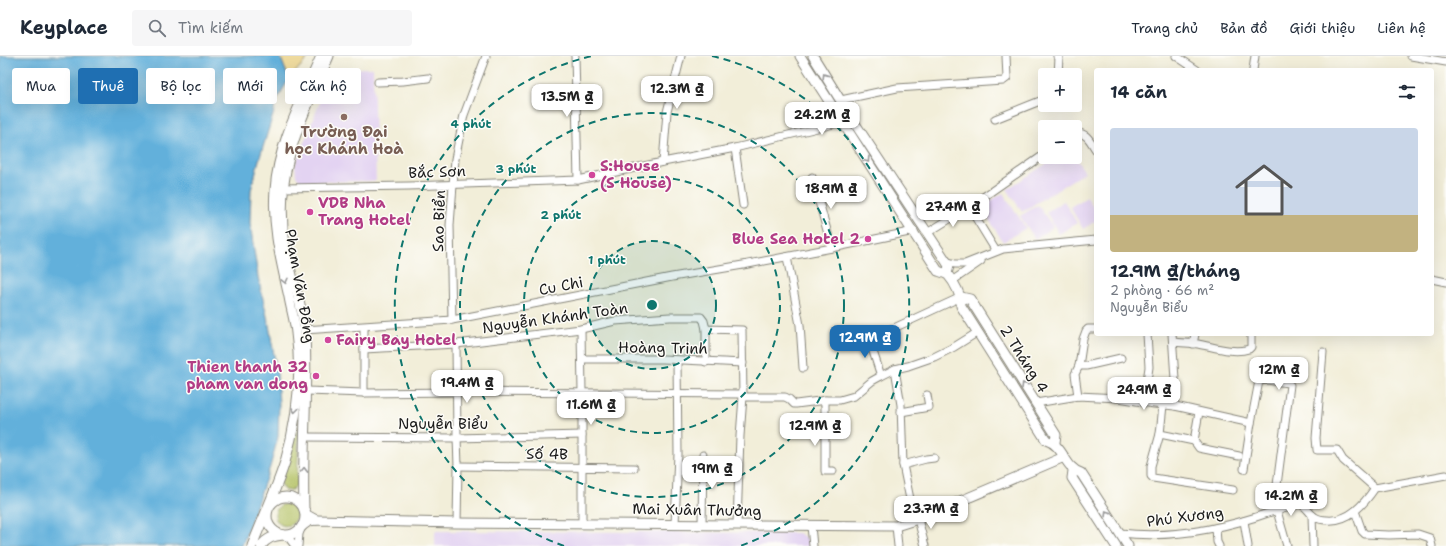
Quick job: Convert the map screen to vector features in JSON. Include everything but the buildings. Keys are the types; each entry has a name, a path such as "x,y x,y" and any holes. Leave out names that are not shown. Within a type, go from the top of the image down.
{"main road":[{"name":"Phạm Văn Đồng","path":"304,509 307,390 300,331 283,236 281,203 278,188 280,156 321,56"},
{"name":"Phạm Văn Đồng","path":"278,188 291,146 329,56"},
{"name":"2 Tháng 4","path":"800,56 914,231 938,271 949,278 961,296 970,300 1056,435 1055,442 1073,471 1072,478 1116,546"},
{"name":"2 Tháng 4","path":"813,56 852,119 946,261 949,278"},
{"path":"842,122 852,119"},
{"name":"2 Tháng 4","path":"961,296 961,306 1046,440 1055,442"},
{"name":"Phạm Văn Đồng","path":"252,546 268,509 285,461 292,431 300,331"},
{"name":"Mai Xuân Thưởng","path":"302,526 309,521 316,520 457,523 896,526 918,519 1064,457"},
{"name":"2 Tháng 4","path":"1073,471 1081,473 1128,546"},
{"path":"283,535 272,530 266,514 275,500 286,496 297,500 307,515 316,520"},
{"path":"261,546 266,540 274,536 294,533 302,526 305,514 304,509"}],"street":[{"name":"Sao Biển","path":"452,320 450,225 455,159 464,115 486,56"},
{"path":"575,56 578,180"},
{"path":"663,162 667,112 681,56"},
{"path":"841,100 897,88 1003,81 1006,78 1006,56"},
{"path":"1058,68 1059,56"},
{"path":"1176,56 1194,68"},
{"path":"1253,68 1255,56"},
{"path":"1411,56 1446,62"},
{"path":"378,82 428,78"},
{"path":"995,118 1038,102"},
{"name":"Bắc Sơn","path":"278,188 454,185 578,180 735,148 842,122"},
{"path":"1082,134 1087,136 1094,147"},
{"path":"735,148 743,205"},
{"path":"928,233 1038,159"},
{"path":"812,177 832,248"},
{"path":"969,206 996,251"},
{"name":"Cu Chi","path":"300,331 452,320 672,277 787,257 914,231"},
{"path":"946,261 955,264 964,264 996,251 1022,246 1094,240"},
{"path":"949,278 996,251"},
{"path":"787,257 800,325 803,368"},
{"path":"1434,280 1446,282"},
{"path":"881,376 868,336 894,328 961,296"},
{"name":"Nguyễn Khánh Toàn","path":"364,349 456,344 581,329 615,321 696,316 703,319 706,328"},
{"path":"364,327 364,393"},
{"path":"706,362 706,328 742,330 743,396 740,436 738,525"},
{"path":"581,329 582,523"},
{"path":"1078,396 1075,374 1079,366 1083,339 1086,331 1094,329"},
{"path":"307,390 364,393 582,393 786,397 796,404 825,400 840,400 854,396 872,381 881,376 896,369 920,362 945,352 978,332"},
{"path":"1144,402 1148,367 1147,336"},
{"path":"1172,336 1175,406"},
{"path":"1193,344 1195,336"},
{"path":"1173,342 1245,351 1251,347 1251,336"},
{"path":"456,344 458,466 457,523"},
{"path":"1323,352 1316,438 1317,450 1337,450 1343,460 1375,488 1446,475"},
{"path":"1079,366 1086,366 1121,358"},
{"name":"Hoàng Trinh","path":"582,360 743,362"},
{"path":"675,524 678,454 678,360"},
{"path":"896,369 901,412 903,465 912,509 918,519 925,546"},
{"path":"1244,469 1259,381 1267,380 1288,383 1290,385 1277,484"},
{"path":"901,412 929,407 927,395"},
{"path":"1036,403 1078,396 1111,397 1175,406 1251,423"},
{"path":"825,400 825,471 833,471"},
{"path":"1163,405 1160,434 1151,466 1150,474 1153,478 1233,490"},
{"path":"1194,441 1199,412"},
{"path":"1160,434 1194,441 1199,448 1239,456"},
{"name":"Nguyễn Biểu","path":"305,436 457,438 582,435"},
{"path":"702,524 703,455"},
{"path":"903,465 934,458"},
{"name":"Số 4B","path":"458,466 634,468"},
{"name":"Phú Xương","path":"1120,533 1141,536 1216,528 1302,504 1316,518 1331,520 1343,518 1355,511 1375,488"},
{"path":"1277,511 1287,546"},
{"path":"1355,511 1362,531 1365,534 1418,534 1430,538 1432,546"},
{"path":"1312,515 1313,546"},
{"path":"1244,521 1248,546"},
{"path":"296,546 302,526"},
{"path":"812,526 814,546"},
{"path":"896,526 898,546"},
{"path":"1216,528 1217,542 1219,546"},
{"path":"283,535 289,538 296,546"}],"shaded area":[{"name":"Trường Đại học Khánh Hoà","path":"361,68 373,68 376,181 303,182 299,180 296,176 295,165 319,104 361,104"},
{"path":"1046,164 1080,164 1085,172 1022,212 1007,189"},
{"path":"1003,193 1026,228 1003,242 981,207"},
{"path":"1087,197 1094,209 1094,222 1083,229 1070,207"},
{"path":"1064,201 1077,223 1059,234 1046,212"},
{"path":"1038,205 1053,227 1035,239 1020,216"},
{"path":"435,531 798,533 809,541 809,546 435,546"}],"green space":[{"path":"297,429 299,430 297,485 291,491 284,490 280,484"},
{"path":"286,504 290,505 296,511 296,519 290,525 286,526 282,525 276,519 275,515 276,511 282,505"}],"sand":[{"path":"280,56 307,56 307,59 299,68 285,69"}],"water":[{"path":"0,56 280,56 285,69 285,86 277,99 277,68 223,68 223,104 275,104 251,190 250,223 258,277 269,325 277,373 279,404 278,437 270,467 242,546 0,546"}],"place":[{"name":"Trường Đại học Khánh Hoà","path":"344,117"},
{"name":"S:House (S House)","path":"592,175"},
{"name":"VDB Nha Trang Hotel","path":"310,212"},
{"name":"Blue Sea Hotel 2","path":"868,239"},
{"name":"Fairy Bay Hotel","path":"328,340"},
{"name":"Thien thanh 32 pham van dong","path":"316,376"}]}
